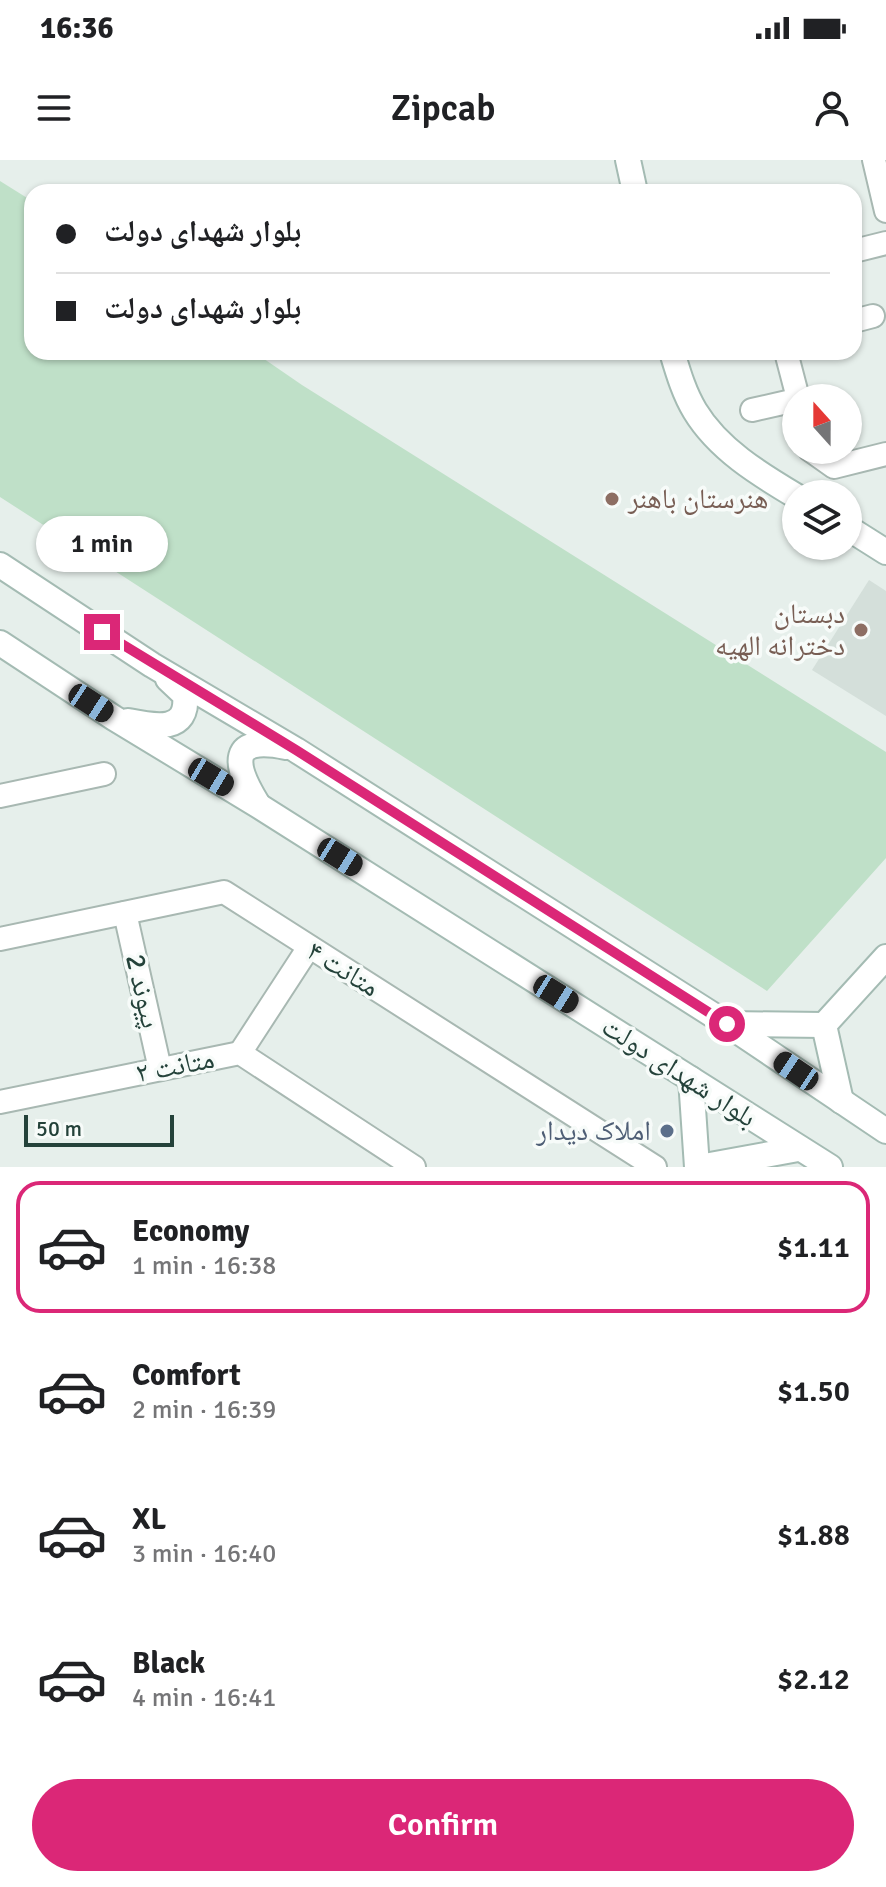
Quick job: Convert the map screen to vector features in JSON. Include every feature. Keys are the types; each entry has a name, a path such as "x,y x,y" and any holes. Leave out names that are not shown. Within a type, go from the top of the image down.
{"main road":[{"path":"628,160 633,184"},
{"path":"675,360 694,410 715,438 782,487"},
{"path":"862,537 886,552"},
{"path":"0,565 152,665 296,750 727,1024 886,1131"},
{"name":"بلوار شهدای دولت","path":"0,643 114,718 259,806 830,1167"},
{"path":"114,718 154,726 172,725 181,716 186,705 185,695 152,665"},
{"path":"259,806 242,779 238,765 241,754 253,744 265,743 296,750"},
{"path":"727,1024 824,1025 886,957"},
{"path":"824,1025 841,1101"},
{"path":"691,1079 698,1167 798,1149"}],"street":[{"path":"874,160 886,211"},
{"path":"862,249 886,243"},
{"path":"788,360 793,384"},
{"path":"752,410 782,403"},
{"path":"862,460 886,454"},
{"path":"0,796 104,774"},
{"name":"متانت ۴","path":"0,939 224,892 655,1167"},
{"name":"پیوند 2","path":"125,913 160,1069"},
{"path":"240,1053 309,947"},
{"name":"متانت ۲","path":"0,1102 240,1053 414,1167"}],"shaded area":[{"name":"دبستان دخترانه الهیه","path":"869,580 886,591 886,716 812,670"}],"green space":[{"path":"0,181 24,196 24,360 266,360 886,752 886,858 767,991 0,497"}],"place":[{"name":"هنرستان باهنر","path":"612,499"},
{"name":"دبستان دخترانه الهیه","path":"861,630"},
{"name":"املاک دیدار","path":"667,1131"}],"route":[{"path":"102,632 296,750 727,1024"}]}
